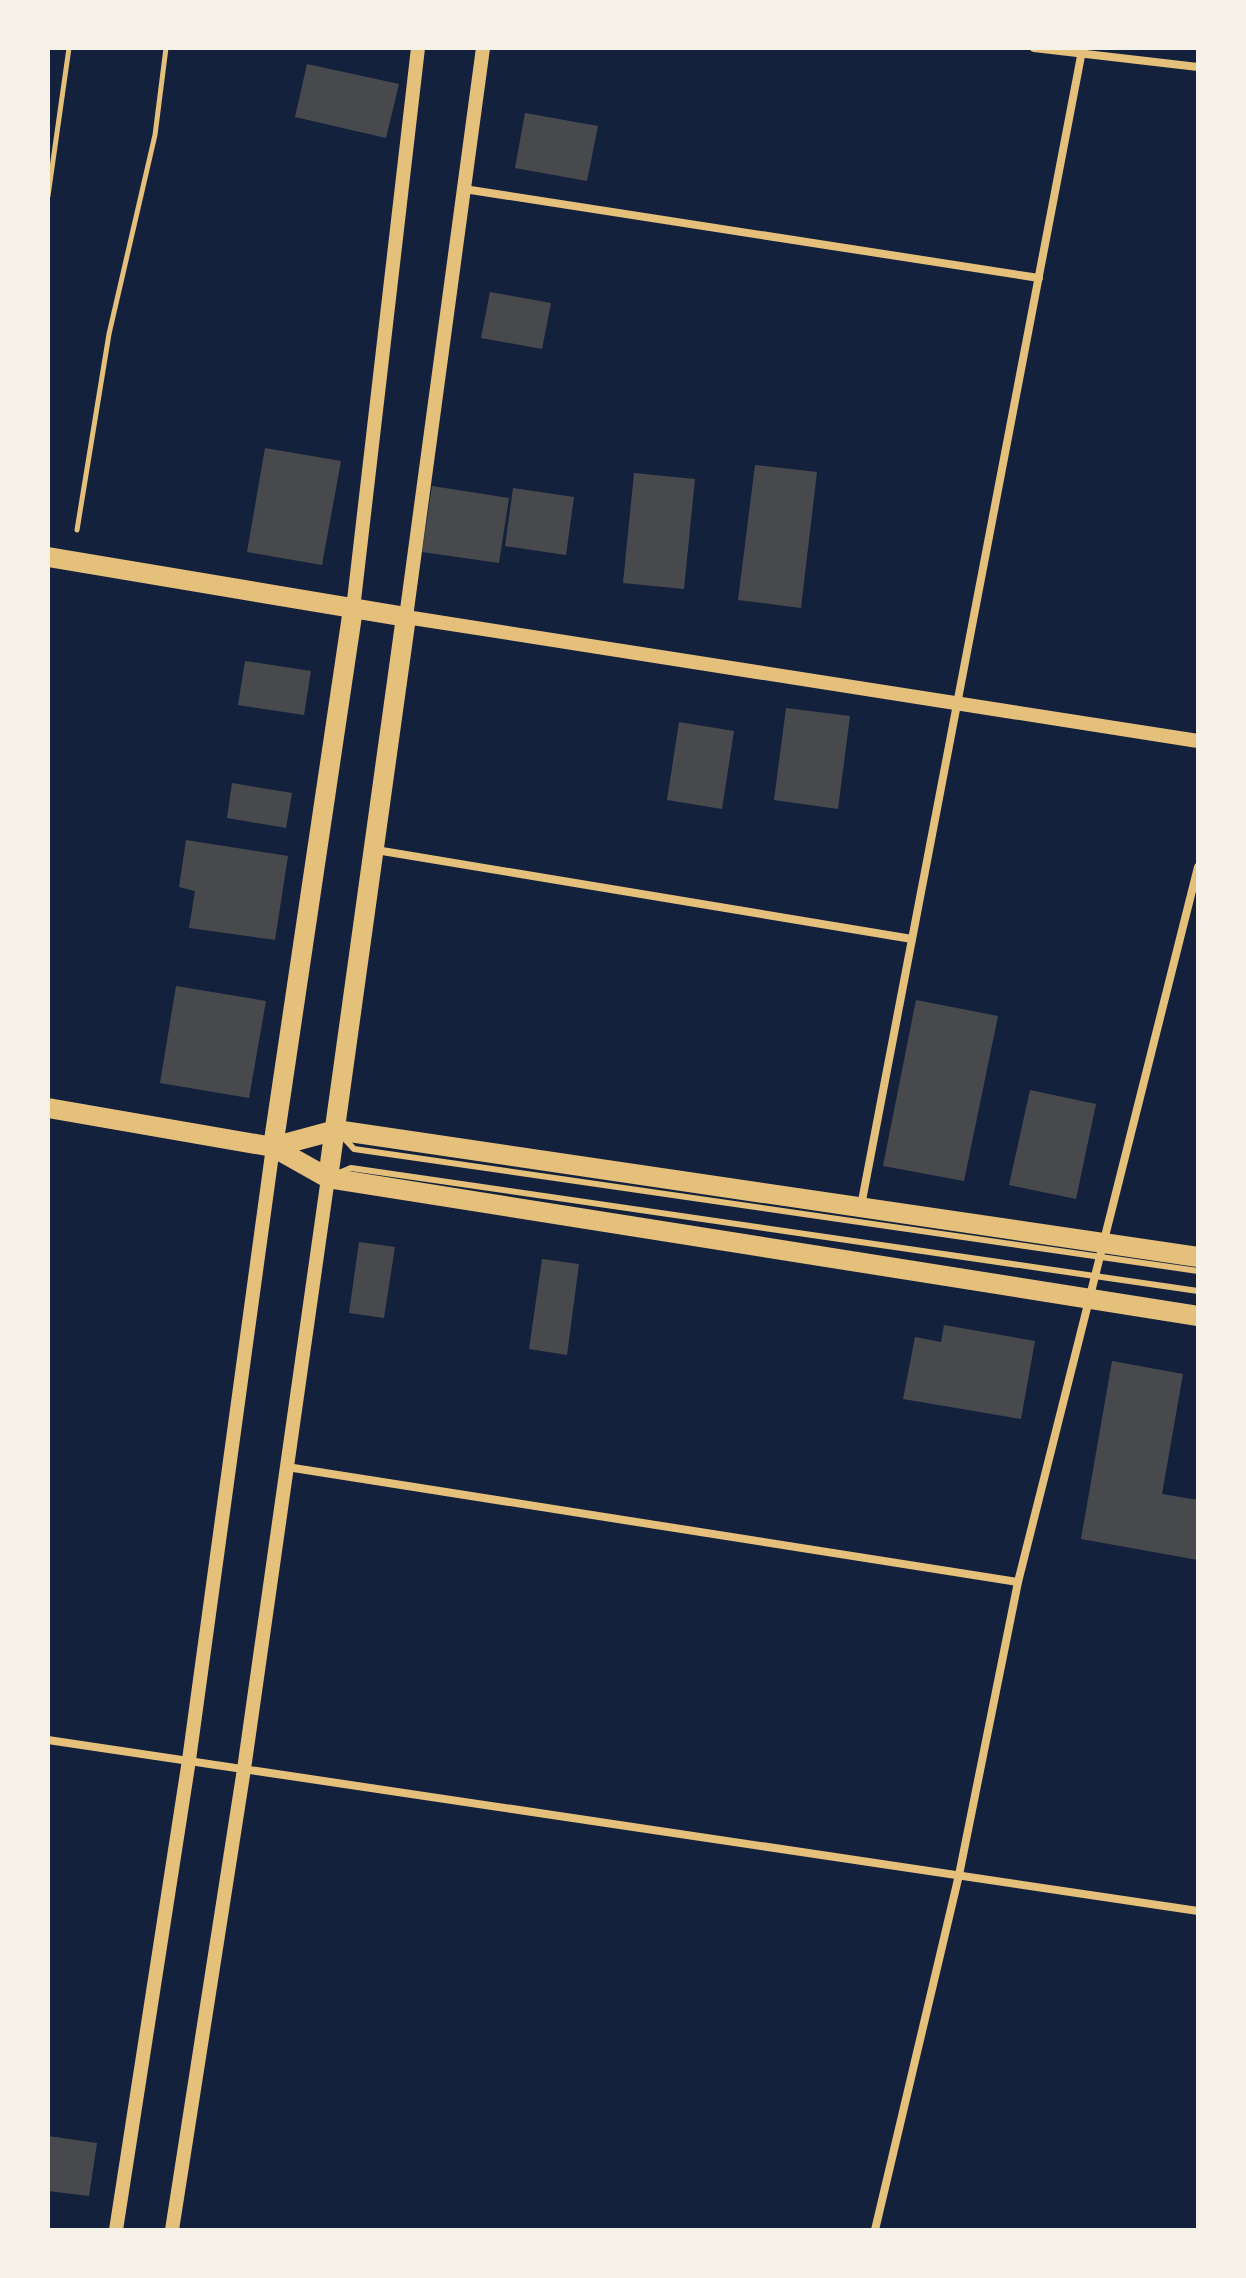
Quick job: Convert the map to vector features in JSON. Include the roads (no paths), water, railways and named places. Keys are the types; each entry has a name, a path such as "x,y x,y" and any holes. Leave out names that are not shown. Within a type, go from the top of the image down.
{"main road":[{"path":"48,557 406,617 328,1178"},
{"path":"273,1147 353,609"},
{"path":"48,1108 273,1147 328,1178 1198,1316"},
{"path":"273,1147 336,1130 861,1206 1104,1250 1198,1257"}],"street":[{"path":"353,609 418,48"},
{"path":"483,48 406,617 1198,741"},
{"path":"1034,48 1081,56 1198,67"},
{"path":"861,1206 1081,56"},
{"path":"464,189 1039,278"},
{"path":"374,849 912,939"},
{"path":"875,2230 959,1875 1018,1582 1198,867"},
{"path":"116,2230 189,1760 273,1147"},
{"path":"172,2230 244,1769 328,1178"},
{"path":"287,1467 1018,1582"},
{"path":"48,1740 1198,1911"}],"lane":[{"path":"336,1130 354,1149 1104,1250 1198,1271"},
{"path":"328,1178 351,1168 1198,1291"}]}
